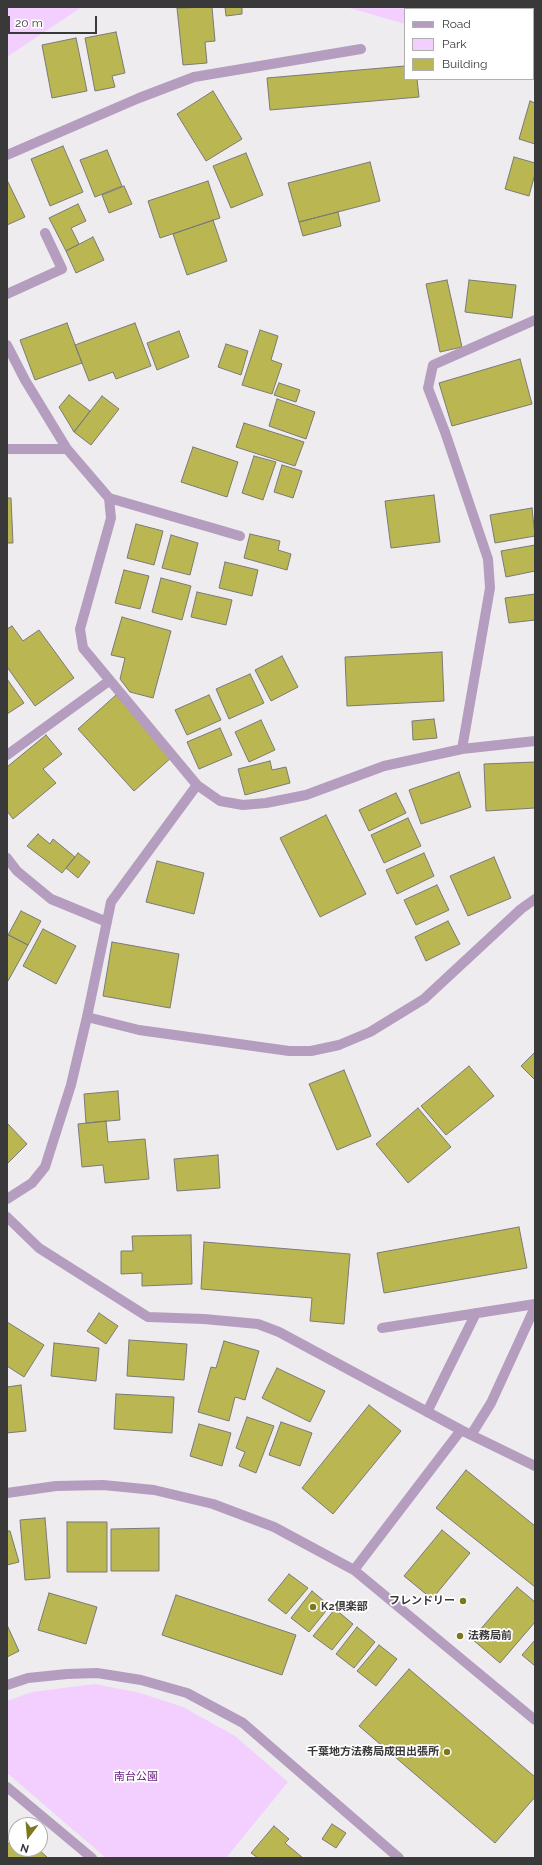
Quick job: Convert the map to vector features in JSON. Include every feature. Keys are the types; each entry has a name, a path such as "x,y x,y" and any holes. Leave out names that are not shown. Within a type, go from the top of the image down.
{"street":[{"path":"7,155 139,98 194,77 361,50"},
{"path":"7,294 62,269 45,233"},
{"path":"462,749 490,588 488,559 445,432 428,388 433,365 535,320"},
{"path":"7,345 25,380 67,449 109,498 240,536"},
{"path":"7,449 67,449"},
{"path":"109,498 111,518 80,629 83,648 197,785 220,801 243,805 266,803 306,795 384,766 462,749 535,741"},
{"path":"7,755 109,681"},
{"path":"7,1199 32,1183 45,1167 70,1085 87,1018 111,902 197,785"},
{"path":"7,858 17,871 51,898 106,922"},
{"path":"87,1018 139,1030 289,1051 311,1051 339,1045 370,1032 424,999 521,909 535,899"},
{"path":"7,1217 39,1248 148,1317 204,1319 258,1324 279,1332 461,1430 535,1466"},
{"path":"382,1328 535,1304"},
{"path":"471,1435 491,1403 535,1307"},
{"path":"427,1412 476,1313"},
{"path":"354,1570 461,1430"},
{"path":"7,1493 56,1486 103,1485 154,1490 213,1504 274,1527 354,1570 535,1720"},
{"path":"7,1686 28,1678 97,1673 141,1680 187,1693 243,1723 400,1858"},
{"path":"7,1788 92,1858"}],"green space":[{"path":"7,7 82,7 7,57"},
{"path":"346,7 533,7 404,8 404,24"},
{"name":"南台公園","path":"95,1684 140,1693 183,1707 235,1736 288,1782 226,1858 106,1858 7,1773 7,1701 32,1692"}],"building":[{"path":"212,7 215,41 205,42 207,63 183,65 177,8"},
{"path":"225,7 242,7 242,14 226,16"},
{"path":"116,32 125,73 112,76 115,87 95,91 85,38"},
{"path":"76,38 87,91 52,98 42,45"},
{"path":"404,66 404,80 417,80 419,97 270,110 267,78"},
{"path":"213,91 242,139 206,161 177,114"},
{"path":"530,101 535,103 535,144 519,139"},
{"path":"63,146 83,192 50,206 31,159"},
{"path":"107,150 122,186 95,197 80,160"},
{"path":"246,153 263,195 231,208 213,166"},
{"path":"514,157 535,163 535,174 529,196 505,189"},
{"path":"370,162 380,201 299,222 288,183"},
{"path":"7,180 25,217 7,225"},
{"path":"208,181 220,218 160,238 148,201"},
{"path":"124,186 132,204 109,213 102,195"},
{"path":"78,204 86,221 71,228 79,244 66,251 49,218"},
{"path":"338,212 341,226 303,236 299,222"},
{"path":"213,220 227,261 187,275 173,234"},
{"path":"93,237 104,260 76,273 66,251"},
{"path":"447,280 462,347 440,352 426,284"},
{"path":"469,280 516,285 512,318 465,312"},
{"path":"67,323 82,363 35,380 20,340"},
{"path":"135,323 151,366 116,379 113,372 89,381 75,345"},
{"path":"260,330 278,336 271,360 282,364 272,394 242,385"},
{"path":"179,331 189,357 157,370 147,343"},
{"path":"226,344 248,351 241,375 218,367"},
{"path":"520,359 532,404 452,426 439,383"},
{"path":"279,383 300,390 296,402 274,395"},
{"path":"69,395 90,411 74,432 59,407"},
{"path":"102,396 119,409 91,445 74,432"},
{"path":"277,399 315,412 306,439 269,426"},
{"path":"244,423 304,442 295,466 236,447"},
{"path":"193,447 238,462 227,497 181,482"},
{"path":"254,456 276,462 263,500 242,493"},
{"path":"282,465 302,471 293,498 274,492"},
{"path":"434,495 440,542 391,548 385,501"},
{"path":"7,498 11,498 13,543 7,543"},
{"path":"532,508 535,536 495,543 490,515"},
{"path":"136,524 163,531 154,565 127,558"},
{"path":"250,534 280,541 278,550 291,554 287,570 244,558"},
{"path":"171,535 198,543 190,575 162,568"},
{"path":"535,545 535,571 506,577 501,551"},
{"path":"225,562 258,570 252,596 219,588"},
{"path":"124,570 149,576 140,609 115,603"},
{"path":"161,578 191,586 182,620 152,612"},
{"path":"197,592 232,600 226,625 191,617"},
{"path":"535,594 535,620 509,623 505,598"},
{"path":"122,617 171,631 153,698 130,692 120,679 125,658 111,655"},
{"path":"12,626 23,641 39,630 74,678 35,706 7,667 7,629"},
{"path":"442,652 444,701 347,706 345,657"},
{"path":"282,656 298,687 271,701 255,670"},
{"path":"250,674 264,703 229,719 216,689"},
{"path":"7,679 24,703 7,714"},
{"path":"116,695 172,757 134,791 78,729"},
{"path":"209,695 221,720 187,735 175,710"},
{"path":"434,719 437,738 413,740 412,721"},
{"path":"261,720 275,750 249,762 235,732"},
{"path":"220,728 232,755 199,769 187,742"},
{"path":"46,735 62,754 43,769 56,783 13,819 7,811 7,767"},
{"path":"270,761 272,770 286,767 290,783 245,795 238,769"},
{"path":"535,762 535,808 486,811 484,764"},
{"path":"459,772 471,807 421,824 409,790"},
{"path":"396,793 406,813 369,831 359,810"},
{"path":"326,815 366,894 320,917 280,838"},
{"path":"408,818 421,846 384,863 371,835"},
{"path":"38,834 50,844 53,839 75,857 62,873 27,846"},
{"path":"78,853 90,862 78,878 66,868"},
{"path":"424,853 434,876 397,894 386,870"},
{"path":"494,857 511,898 468,916 450,876"},
{"path":"157,861 204,873 194,914 146,902"},
{"path":"437,885 449,910 416,925 404,900"},
{"path":"21,911 41,921 28,945 8,935"},
{"path":"448,921 460,944 426,961 415,937"},
{"path":"43,929 76,946 56,984 23,966"},
{"path":"7,934 28,945 8,981 7,981"},
{"path":"112,942 179,954 170,1008 103,996"},
{"path":"535,1052 535,1080 521,1066"},
{"path":"469,1066 494,1096 446,1135 421,1106"},
{"path":"344,1070 371,1136 337,1150 309,1084"},
{"path":"118,1091 120,1120 86,1123 84,1094"},
{"path":"418,1108 451,1147 408,1183 376,1144"},
{"path":"106,1121 108,1142 145,1139 149,1179 105,1183 103,1165 82,1167 78,1124"},
{"path":"7,1123 27,1144 7,1164"},
{"path":"218,1155 220,1188 177,1191 174,1159"},
{"path":"519,1227 527,1268 384,1293 377,1253"},
{"path":"191,1235 192,1284 142,1286 142,1273 121,1274 121,1251 133,1251 132,1236"},
{"path":"204,1242 350,1254 344,1324 310,1321 312,1298 201,1289"},
{"path":"99,1313 118,1326 106,1344 87,1331"},
{"path":"7,1322 44,1345 24,1377 7,1366"},
{"path":"129,1340 187,1344 184,1380 127,1376"},
{"path":"224,1341 259,1351 245,1400 235,1397 229,1421 198,1412 211,1367 216,1368"},
{"path":"54,1343 99,1348 96,1381 51,1376"},
{"path":"277,1368 325,1391 310,1422 262,1398"},
{"path":"21,1385 26,1431 7,1433 7,1387"},
{"path":"116,1394 174,1397 172,1433 114,1429"},
{"path":"369,1405 401,1431 333,1514 302,1488"},
{"path":"247,1417 274,1426 256,1473 239,1466 245,1452 236,1448"},
{"path":"281,1422 312,1433 300,1466 269,1455"},
{"path":"199,1424 231,1433 222,1466 190,1456"},
{"path":"466,1470 535,1526 535,1587 436,1508"},
{"path":"45,1518 50,1578 25,1580 20,1520"},
{"path":"67,1522 107,1522 107,1572 67,1572"},
{"path":"159,1528 159,1571 111,1571 111,1529"},
{"path":"442,1530 470,1553 432,1599 404,1576"},
{"path":"7,1531 10,1531 19,1562 7,1565"},
{"path":"289,1574 308,1588 286,1614 268,1600"},
{"path":"517,1587 535,1602 535,1622 500,1663 472,1639"},
{"path":"312,1591 330,1606 309,1632 291,1618"},
{"path":"49,1593 97,1607 86,1644 38,1630"},
{"path":"176,1595 296,1635 282,1675 162,1635"},
{"path":"335,1609 353,1624 332,1650 313,1636"},
{"path":"7,1625 19,1651 7,1657"},
{"path":"357,1627 375,1642 354,1668 336,1654"},
{"path":"535,1640 535,1666 522,1655"},
{"path":"379,1645 397,1659 376,1686 357,1671"},
{"name":"千葉地方法務局成田出張所","path":"409,1669 535,1777 535,1797 495,1843 359,1726"},
{"path":"332,1824 346,1833 336,1848 322,1839"},
{"path":"274,1826 289,1839 285,1843 303,1858 258,1858 251,1853"},
{"path":"8,1844 8,1857 48,1858 7,1858"}],"place":[{"name":"フレンドリー","path":"463,1601"},
{"name":"K2倶楽部","path":"313,1607"},
{"name":"法務局前","path":"460,1636"},
{"name":"千葉地方法務局成田出張所","path":"447,1752"}]}
